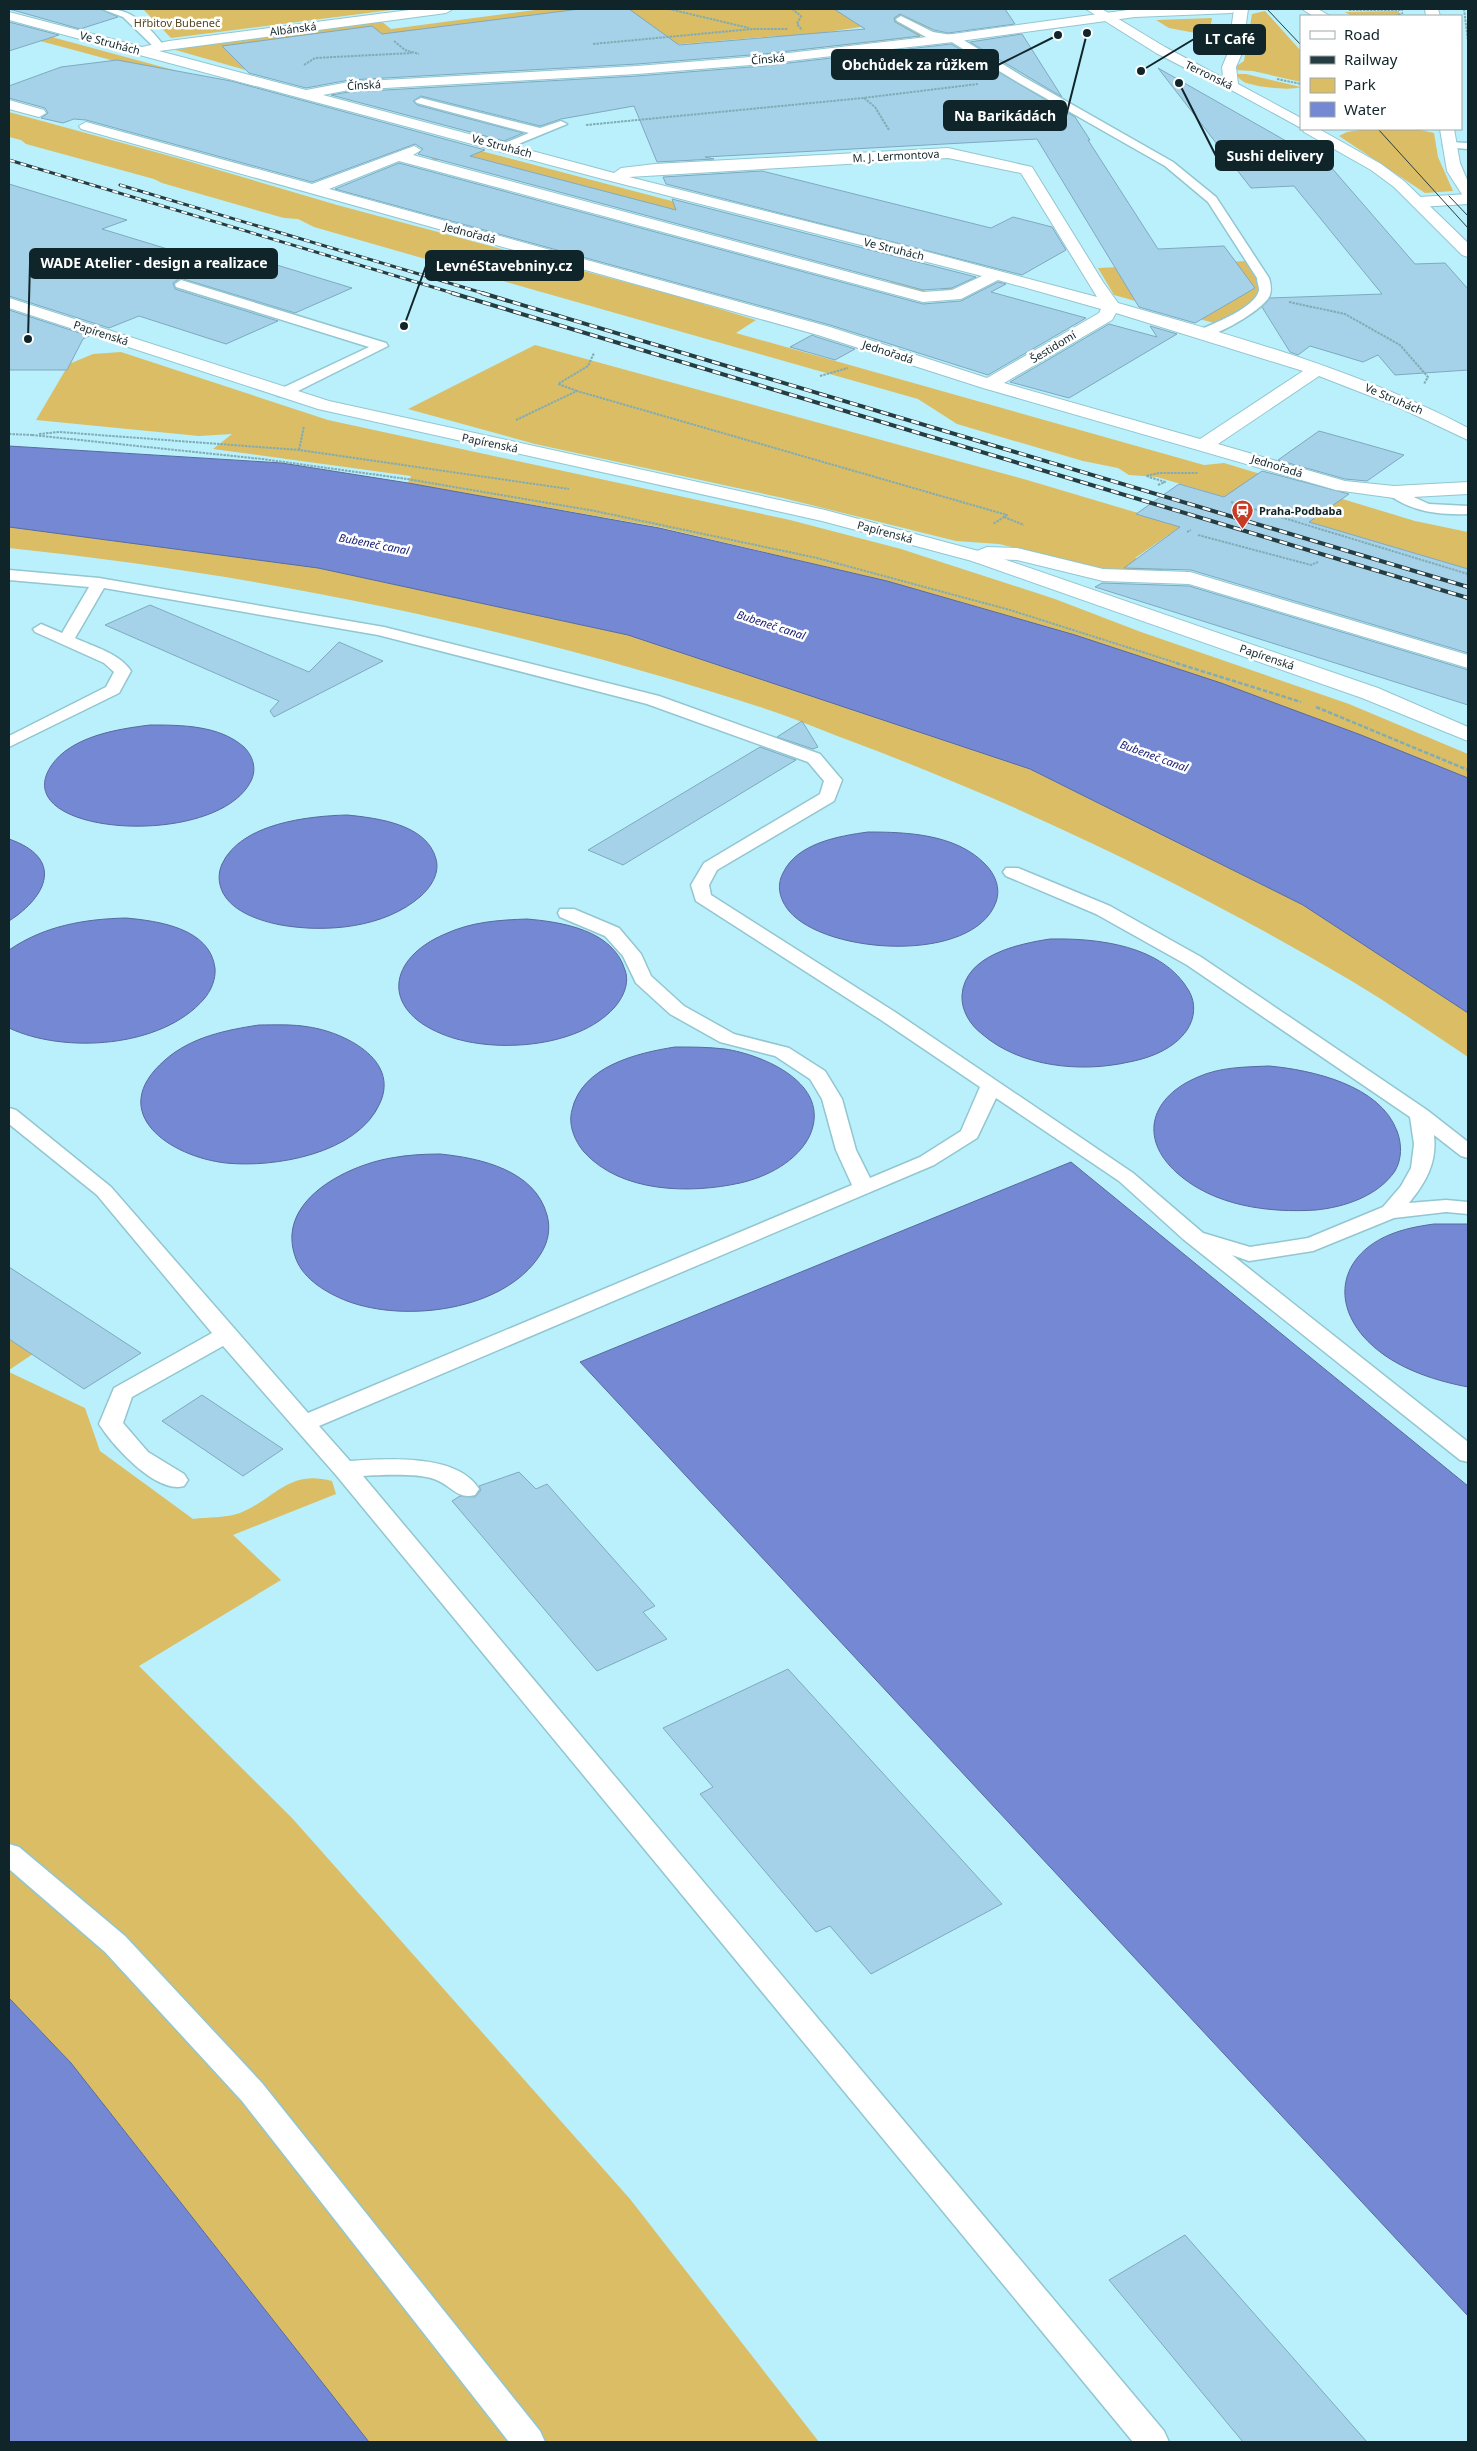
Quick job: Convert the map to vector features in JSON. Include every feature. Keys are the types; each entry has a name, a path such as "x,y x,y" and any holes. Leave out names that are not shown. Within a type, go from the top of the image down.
{"street":[{"name":"Albánská","path":"140,51 159,46 446,9"},
{"name":"Terronská","path":"1093,9 1202,73 1231,86 1300,123"},
{"name":"Čínská","path":"304,94 338,87 637,70 763,60 953,38 1106,17 1156,12 1232,9"},
{"path":"1231,86 1229,67 1235,53 1241,9"},
{"path":"1308,9 1321,15"},
{"name":"Ve Struhách","path":"10,21 30,22 504,146 604,175 1112,305 1317,370 1388,396 1468,435"},
{"path":"9,104 39,113"},
{"name":"Jednořadá","path":"86,126 824,332 990,384 1343,486 1394,492 1468,488"},
{"path":"1311,130 1376,167 1419,202 1468,252"},
{"path":"1447,130 1454,170 1468,193"},
{"path":"311,190 455,134"},
{"name":"M. J. Lermontova","path":"604,175 655,169 948,153 1028,170 1095,283 1112,305"},
{"path":"398,156 923,297 955,295 996,275"},
{"path":"1419,202 1468,200"},
{"name":"Papírenská","path":"9,303 283,393 377,418 825,516 979,558 1370,693 1468,736"},
{"name":"Šestidomí","path":"990,384 1106,316 1112,305"},
{"path":"1204,445 1317,370"},
{"name":"Papírenská","path":"979,558 987,553 1017,554 1103,575 1190,578 1468,662"}],"lane":[{"path":"107,9 128,15 159,46"},
{"path":"901,19 930,35 953,38 1018,78 1169,164 1212,200 1263,278 1265,291 1259,301 1242,314 1202,334"},
{"path":"421,101 540,132"},
{"path":"504,146 561,124"},
{"path":"1449,145 1468,146"},
{"path":"181,284 381,346 283,393"},
{"path":"1394,492 1407,502 1426,509 1468,510"},
{"path":"9,575 99,583 378,630 653,700 814,758 833,780 828,797 710,867 700,885 702,897 991,1085 1126,1177 1191,1234 1468,1454"},
{"path":"66,640 99,583"},
{"path":"9,742 113,690 123,671 110,660 41,629"},
{"path":"1012,872 1103,910 1194,961 1420,1114 1468,1152"},
{"path":"567,913 612,932 632,954 643,978 677,1010 727,1038 782,1052 818,1075 832,1099 846,1150 864,1188"},
{"path":"304,1424 927,1161 970,1134 991,1085"},
{"path":"9,1114 104,1191 226,1335 344,1469 1153,2442"},
{"path":"1390,1212 1413,1187 1423,1164 1425,1133 1420,1114"},
{"path":"1191,1234 1249,1254 1313,1244 1390,1212 1446,1206 1468,1208"},
{"path":"176,1480 140,1458 112,1424 114,1416 122,1393 226,1335"},
{"path":"344,1469 392,1467 440,1471 467,1489"},
{"path":"9,1854 115,1944 252,2092 529,2442"}],"path":[{"path":"668,9 752,29"},
{"path":"792,9 801,16 797,24 802,30"},
{"path":"1345,11 1404,9"},
{"path":"1464,9 1468,41"},
{"path":"1398,15 1403,13"},
{"path":"391,16 393,18 388,31 391,38 412,54"},
{"path":"304,65 314,58 420,55"},
{"path":"583,125 863,98 1018,78"},
{"path":"863,98 875,107"},
{"path":"1265,291 1289,302 1345,314 1400,345 1428,377 1412,407"},
{"path":"594,354 588,366 558,384 1007,515 991,526"},
{"path":"475,439 577,391"},
{"path":"299,450 304,425"},
{"path":"32,435 59,432 299,450 578,491"},
{"path":"9,434 262,459 407,479 595,511 817,558 1010,610 1303,703"},
{"path":"1158,485 1165,482 1146,476 1158,472 1187,475 1198,474 1230,453"},
{"path":"1231,502 1468,574"},
{"path":"1198,535 1201,534 1311,565 1318,562"},
{"path":"1312,706 1468,770"}],"green space":[{"name":"Hřbitov Bubeneč","path":"143,9 399,9 171,38"},
{"path":"543,9 580,9 590,17 633,12 629,9 834,9 838,11 896,9 938,34 781,51 624,64 308,81 270,77 172,49 381,21 391,29","holes":["895,22 909,31 813,34","777,36 786,46 670,45"]},
{"path":"1265,11 1300,50 1300,82 1253,71 1235,70 1235,67 1244,61 1252,14"},
{"path":"1399,11 1399,15 1350,15 1345,12"},
{"path":"1212,18 1209,34 1206,35 1169,28 1156,20"},
{"path":"37,33 192,75 137,67 18,35 9,37 16,34"},
{"path":"1236,74 1246,74 1300,87 1272,88 1249,84"},
{"path":"9,112 181,159 337,205 677,296 756,320 736,333 1204,465 1224,463 1415,521 1468,532 1468,569 1157,477 1129,475 1118,468 1083,461 957,424 918,399 492,278 489,275 443,264 314,227 298,219 284,218 162,183 154,179 26,144 21,140 9,137"},
{"path":"1360,130 1420,130 1434,133 1438,157 1453,191 1425,193 1339,136 1347,132"},
{"path":"462,146 969,279 938,296 887,284 891,282 934,293 953,283 456,152 436,161 470,170 466,172 426,161"},
{"path":"1246,261 1259,282 1256,296 1244,307 1214,323 1114,295 1098,268"},
{"path":"535,345 1027,480 1468,611 1468,624 1212,547 1202,537 1177,529 1135,558 1159,565 1164,571 1155,573 1120,573 999,544 956,541 783,498 535,444 408,409"},
{"path":"121,352 328,420 790,520 901,549 1055,599 1141,632 1349,704 1468,754 1468,778 1361,735 1075,635 887,581 659,527 408,483 411,476 213,449 232,434 199,436 36,420 69,364 93,354"},
{"path":"9,527 318,568 628,635 1030,769 1303,905 1468,1013 1468,1057 1350,980 1290,945 1167,880 1104,849 977,792 782,714 668,678 575,652 389,608 295,589 200,573 105,559 9,548"},
{"path":"9,1339 33,1354 9,1370"},
{"path":"9,1372 85,1408 100,1451 193,1519 235,1515 253,1507 293,1482 317,1478 332,1481 336,1494 233,1535 281,1580 139,1666 292,1818 630,2199 819,2442 369,2442 71,2063 9,1998"}],"water":[{"name":"Bubeneč canal","path":"9,446 282,463 408,483 659,528 887,581 1075,635 1221,683 1361,735 1468,778 1468,1013 1303,905 1030,769 628,635 318,568 9,527"},
{"path":"150,725 187,726 211,730 234,740 250,754 254,767 251,781 231,803 199,818 161,825 121,826 85,820 58,808 45,790 51,766 60,756 70,748 96,736"},
{"path":"347,815 386,821 412,830 423,838 431,847 436,859 437,869 434,879 421,896 406,907 373,921 354,926 317,928 281,925 264,921 240,910 223,893 219,878 222,864 231,850 244,839 277,824 314,817"},
{"path":"868,832 915,834 960,846 973,854 992,872 998,892 996,902 982,922 960,936 931,944 898,946 865,944 834,937 808,926 789,911 781,898 779,888 783,873 798,854 832,839"},
{"path":"9,839 26,847 38,856 43,867 44,878 41,889 33,900 9,921"},
{"path":"126,918 153,921 181,929 193,935 203,944 211,954 215,968 213,985 204,999 186,1015 164,1028 138,1037 111,1042 57,1041 31,1036 9,1028 9,950 36,935 65,925 95,920"},
{"path":"527,919 570,926 585,931 598,937 619,956 627,980 625,990 614,1008 598,1022 556,1040 532,1044 484,1044 442,1034 422,1024 408,1011 401,998 399,984 403,970 412,956 426,944 445,934 475,924"},
{"path":"1050,939 1088,940 1127,947 1163,963 1177,976 1189,991 1193,1000 1192,1021 1187,1030 1182,1037 1161,1052 1129,1062 1091,1067 1071,1067 1033,1060 1014,1054 997,1045 978,1030 967,1017 962,1001 965,981 983,961 995,954 1023,944"},
{"path":"259,1025 296,1025 323,1030 352,1042 365,1050 375,1061 382,1073 384,1087 380,1103 369,1120 353,1135 334,1146 290,1160 267,1163 226,1163 205,1159 185,1152 166,1142 152,1129 143,1114 141,1098 148,1079 175,1052 197,1040 234,1029"},
{"path":"675,1047 719,1048 741,1052 775,1065 790,1075 803,1087 811,1101 814,1117 810,1135 798,1153 781,1166 761,1177 720,1187 700,1189 678,1189 636,1183 617,1176 599,1166 584,1152 573,1132 571,1115 578,1095 587,1082 613,1064 644,1053"},
{"path":"1269,1066 1305,1071 1324,1076 1360,1091 1376,1102 1388,1115 1400,1141 1399,1162 1388,1180 1370,1194 1349,1203 1316,1210 1298,1211 1261,1208 1225,1200 1192,1184 1177,1173 1165,1159 1157,1145 1154,1132 1155,1119 1161,1106 1170,1095 1182,1085 1215,1071"},
{"path":"440,1154 472,1159 504,1169 531,1187 541,1200 549,1225 548,1236 540,1255 524,1274 503,1289 478,1300 452,1307 424,1311 370,1308 332,1294 310,1279 296,1259 292,1239 295,1220 304,1204 318,1190 335,1178 373,1162 403,1156"},
{"path":"1071,1162 1468,1486 1468,2316 580,1362"},
{"path":"1434,1224 1468,1224 1468,1387 1425,1376 1385,1356 1363,1336 1353,1321 1347,1306 1345,1292 1347,1278 1352,1265 1361,1253 1389,1235 1411,1228"},
{"path":"9,1998 71,2063 369,2442 9,2442"}],"building":[{"path":"9,9 100,9 118,17 80,29"},
{"path":"580,9 629,9 679,45 865,29 834,9 1005,9 1015,24 948,33 934,30 900,14 894,18 895,22 920,36 763,54 637,64 349,80 306,88 249,73 222,46 372,26 382,34"},
{"path":"9,22 59,35 9,51"},
{"path":"1022,34 1062,97 970,42"},
{"path":"951,44 1075,117 1158,249 1224,246 1255,288 1195,323 1139,307 1037,139 705,157 714,159 657,162 634,106 561,119 540,126 421,96 413,101 417,105 523,133 504,141 331,95 349,92 637,76 763,66"},
{"path":"117,60 231,81 485,150 470,156 676,210 672,199 976,277 952,288 923,290 418,154 423,149 415,144 312,182 86,120 74,119 63,123 41,118 48,113 45,108 9,98 9,86 61,67"},
{"path":"1158,68 1330,166 1415,264 1445,263 1468,289 1468,370 1395,375 1378,355 1363,362 1310,346 1298,355 1290,352 1262,307 1270,298 1382,294 1294,186 1251,188"},
{"path":"399,163 923,304 961,301 998,282 1006,284 991,292 1086,318 988,375 830,325 335,189"},
{"path":"762,171 991,228 1013,217 1052,227 1066,250 1022,275 666,184 663,177"},
{"path":"9,184 127,220 102,229 230,268 254,258 352,288 295,313 180,278 173,283 175,289 278,321 226,344 139,316 109,328 9,296"},
{"path":"9,310 89,336 83,339 67,370 9,370"},
{"path":"1109,324 1157,337 1150,326 1177,334 1069,398 1010,382"},
{"path":"812,335 855,349 835,360 790,347"},
{"path":"1319,431 1404,455 1367,481 1345,479 1278,460"},
{"path":"1262,471 1349,494 1309,522 1468,569 1468,653 1191,570 1124,568 1180,527 1136,514 1179,484 1224,497"},
{"path":"1102,583 1189,586 1468,670 1468,705 1095,587"},
{"path":"150,605 309,672 339,642 383,661 274,717 270,711 279,701 105,625"},
{"path":"802,721 818,747 813,749 777,737"},
{"path":"760,747 796,760 623,865 588,850"},
{"path":"9,1267 141,1353 84,1389 9,1339"},
{"path":"202,1395 283,1449 243,1476 162,1421"},
{"path":"519,1472 536,1489 547,1484 655,1606 643,1612 667,1639 597,1671 452,1501 460,1496 475,1497 481,1490 479,1486"},
{"path":"788,1669 1002,1904 871,1974 830,1926 816,1932 700,1794 713,1787 663,1728"},
{"path":"1185,2235 1367,2442 1243,2442 1109,2280"}],"tram line":[{"path":"1267,9 1300,44"},
{"path":"1379,130 1468,228"},
{"path":"1449,196 1468,216"}],"railway":[{"path":"9,160 456,294"},
{"path":"120,185 486,294"},
{"path":"452,293 1468,598"},
{"path":"482,293 1468,587"}],"place":[{"name":"Na Barikádách","path":"1087,33"},
{"name":"Obchůdek za růžkem","path":"1058,35"},
{"name":"LT Café","path":"1141,71"},
{"name":"Sushi delivery","path":"1179,83"},
{"name":"LevnéStavebniny.cz","path":"404,326"},
{"name":"WADE Atelier - design a realizace","path":"28,339"},
{"name":"Praha-Podbaba","path":"1243,530"}]}
